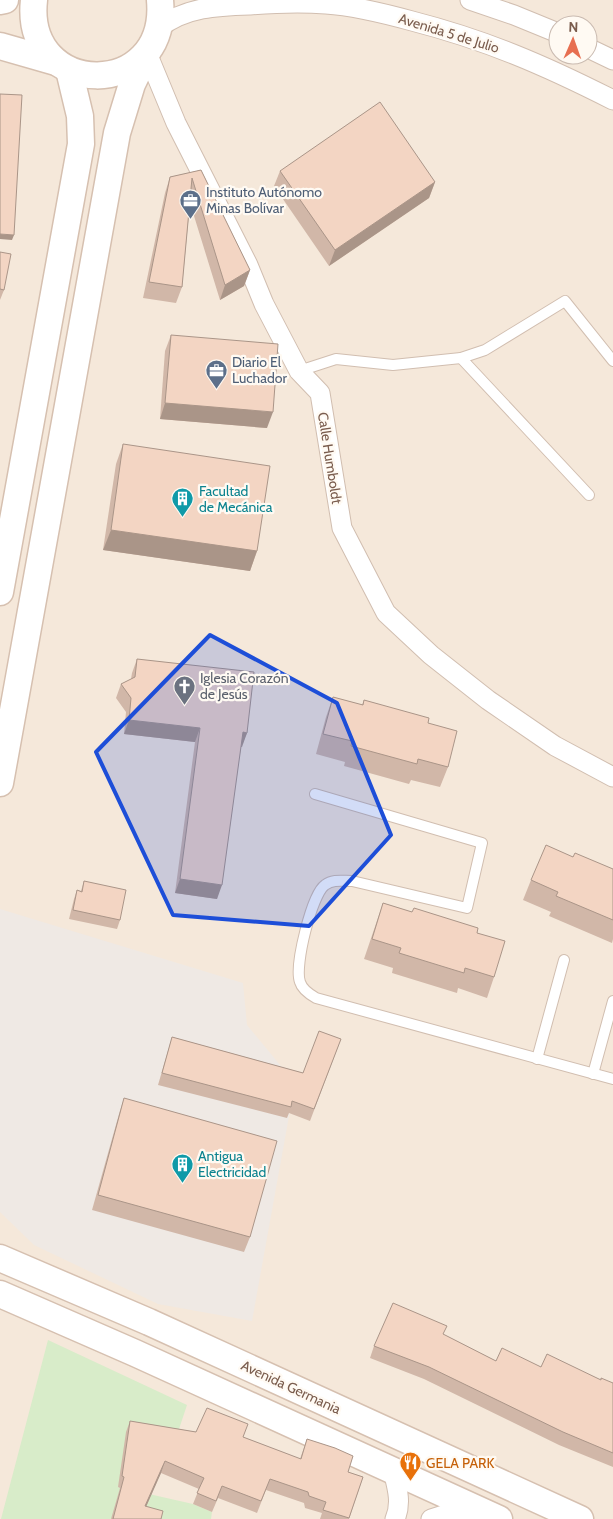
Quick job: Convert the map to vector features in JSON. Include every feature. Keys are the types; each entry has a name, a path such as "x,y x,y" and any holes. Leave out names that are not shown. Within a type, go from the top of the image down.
{"street":[{"path":"0,1 5,0"},
{"path":"0,592 80,144 80,116 62,66 46,52 34,26 34,0"},
{"path":"0,783 117,133 132,84 159,28 160,0"},
{"path":"470,0 490,3 548,29"},
{"name":"Avenida 5 de Julio","path":"159,28 178,15 207,8 305,3 351,7 454,32 501,48 542,65 613,100"},
{"path":"0,46 96,76 111,75 136,63 147,53"},
{"name":"Calle Humboldt","path":"147,53 176,123 299,371 320,393 342,528 386,614 431,655 488,700 555,746 613,777"},
{"path":"598,53 613,60"},
{"name":"Avenida Germania","path":"0,1258 148,1322 580,1519"},
{"path":"0,1294 135,1353 491,1515"},
{"path":"393,1471 399,1493 398,1512 395,1519"},
{"path":"431,1519 453,1512 491,1515"}],"lane":[{"path":"299,371 336,360 393,365 461,358 485,350 565,301 613,361"},
{"path":"461,358 589,495"},
{"path":"315,794 482,843 467,908 352,881 332,881 324,885 316,896 300,956 298,975 304,988 316,998 613,1079"},
{"path":"537,1059 564,960"},
{"path":"593,1074 613,1001"}],"highlighted area":[{"path":"210,635 337,703 391,835 309,926 173,915 96,752"}],"shaded area":[{"path":"0,0 613,0 613,1519 0,1519"},
{"path":"0,909 243,983 247,1025 295,1083 252,1321 158,1304 34,1245 0,1212"}],"green space":[{"path":"48,1340 187,1405 175,1441 118,1487 193,1504 212,1512 211,1519 1,1519"}],"building":[{"path":"0,94 22,95 14,235 0,234"},
{"path":"380,102 435,182 335,250 280,171"},
{"name":"Instituto Autónomo Minas Bolívar","path":"201,170 250,270 225,285 192,178 182,287 149,282 170,177"},
{"path":"0,252 11,254 4,290 0,289"},
{"name":"Diario El Luchador","path":"171,335 278,344 273,412 165,403"},
{"name":"Facultad de Mecánica","path":"123,444 270,466 257,551 111,530"},
{"path":"137,659 254,672 247,733 243,732 222,885 180,879 200,728 129,720 131,698 121,684 135,677"},
{"path":"333,697 363,705 364,700 429,718 428,723 457,731 448,767 418,759 417,764 351,746 352,741 323,734"},
{"path":"546,845 573,857 575,853 613,869 613,920 556,896 558,892 531,880"},
{"path":"84,881 126,890 120,920 73,910 77,890 82,892"},
{"path":"383,903 412,912 414,908 478,928 477,933 505,941 494,977 465,968 464,973 399,953 401,948 372,939"},
{"path":"319,1031 341,1039 314,1109 292,1101 291,1107 162,1073 172,1037 303,1073"},
{"name":"Antigua Electricidad","path":"124,1098 277,1141 250,1237 98,1195"},
{"path":"393,1303 447,1326 443,1334 496,1361 502,1348 541,1367 547,1354 601,1380 601,1378 613,1383 613,1453 563,1432 429,1367 374,1346"},
{"path":"207,1408 248,1424 243,1437 301,1459 307,1439 353,1456 348,1472 363,1477 349,1518 323,1510 326,1502 309,1496 308,1492 270,1479 261,1501 222,1486 216,1501 197,1493 204,1478 165,1461 145,1506 163,1511 161,1519 113,1519 124,1477 122,1476 130,1421 196,1432"}],"place":[{"name":"Instituto Autónomo Minas Bolívar","path":"190,219"},
{"name":"Diario El Luchador","path":"216,389"},
{"name":"Facultad de Mecánica","path":"183,518"},
{"name":"Iglesia Corazón de Jesús","path":"184,705"},
{"name":"Antigua Electricidad","path":"182,1183"},
{"name":"GELA PARK","path":"410,1482"}]}
